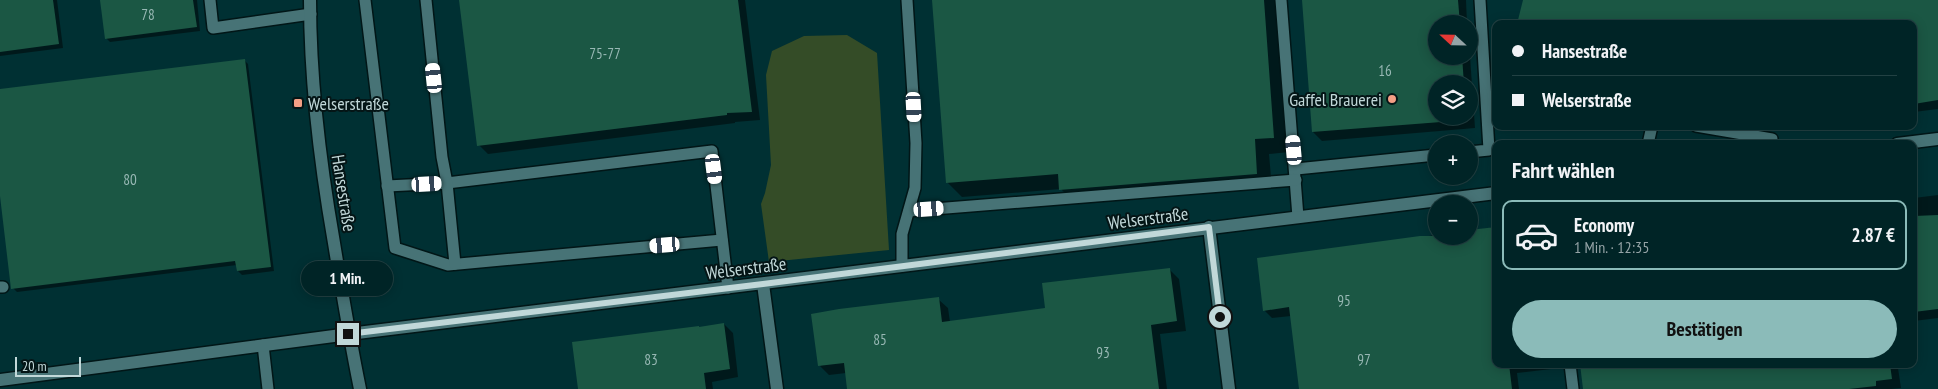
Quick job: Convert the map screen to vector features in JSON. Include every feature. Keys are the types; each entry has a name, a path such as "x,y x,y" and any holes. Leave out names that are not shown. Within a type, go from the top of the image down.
{"street":[{"name":"Hansestraße","path":"310,0 317,126 323,180 348,334 360,389"},
{"path":"1917,142 1938,139"},
{"name":"Welserstraße","path":"0,380 348,334 1492,193"},
{"path":"1209,227 1229,389"},
{"path":"763,284 777,389"}],"lane":[{"path":"210,0 213,28 311,14"},
{"path":"366,0 395,248 448,265 722,240"},
{"path":"426,0 455,264"},
{"path":"902,266 902,234 910,210 914,188 916,143 907,0"},
{"path":"1282,0 1298,217"},
{"path":"1478,151 1489,150 1480,0"},
{"path":"1721,130 1772,138 1772,140"},
{"path":"387,186 447,183 712,151 728,288"},
{"path":"910,210 1296,174 1428,156"},
{"path":"263,345 268,389"},
{"path":"1570,368 1573,389"}],"green space":[{"path":"847,35 877,53 889,250 769,262 761,204 771,165 766,75 772,51 804,36"}],"building":[{"path":"0,0 53,0 59,44 0,52"},
{"path":"100,0 193,0 197,27 105,39"},
{"path":"459,0 738,0 752,112 727,113 727,115 477,146"},
{"path":"932,0 1264,0 1274,138 1255,139 1257,174 1059,190 1058,174 946,183"},
{"path":"1302,0 1458,0 1459,15 1428,15 1428,65 1463,65 1463,75 1428,75 1428,123 1312,132"},
{"path":"1523,0 1938,0 1938,100 1917,104 1917,20 1518,20"},
{"path":"245,59 271,267 237,271 235,261 11,289 0,196 0,89"},
{"path":"1938,215 1938,309 1917,312 1917,216"},
{"path":"1492,227 1492,368 1509,368 1512,389 1299,389 1289,307 1263,311 1257,258 1428,236 1428,245 1478,245 1478,229"},
{"path":"1170,268 1177,321 1151,325 1159,389 847,389 844,363 818,366 811,314 939,297 942,322 1045,308 1042,283"},
{"path":"724,323 730,369 704,373 706,389 578,389 572,342"},
{"path":"1580,368 1891,368 1892,379 1876,381 1876,386 1849,389 1583,389"}],"place":[{"name":"Gaffel Brauerei","path":"1392,99"},
{"name":"Welserstraße","path":"298,103"}],"route":[{"path":"348,334 763,284 1209,227 1220,317"}]}
